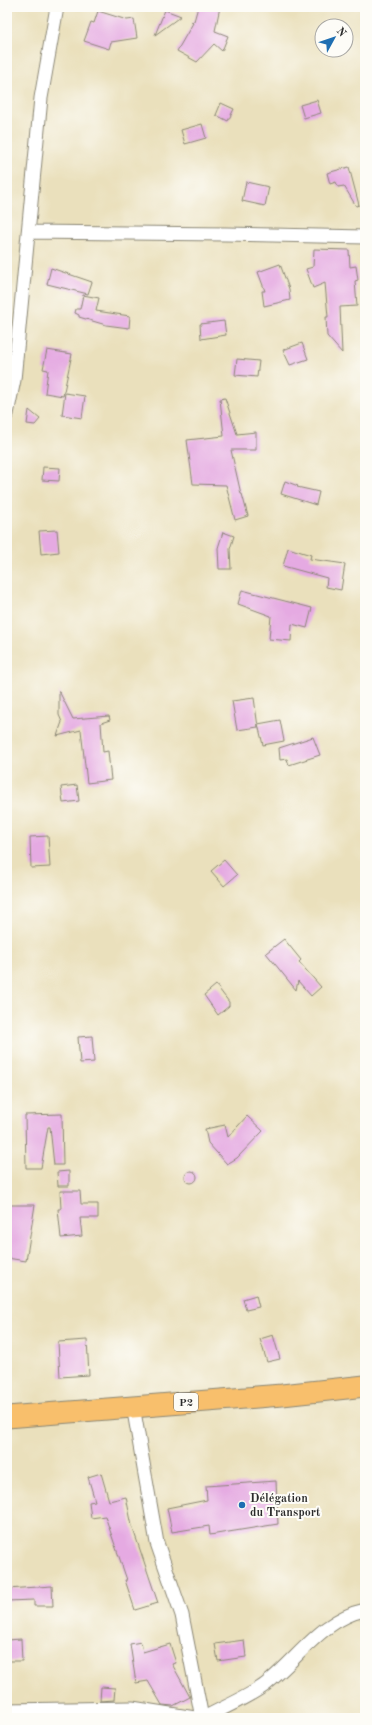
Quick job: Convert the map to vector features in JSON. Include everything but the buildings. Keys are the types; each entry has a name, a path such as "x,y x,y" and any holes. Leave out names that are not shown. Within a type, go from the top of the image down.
{"main road":[{"name":"P2","path":"7,1417 282,1395 365,1386"}],"street":[{"path":"7,414 14,380 41,98 57,7"},
{"path":"28,232 365,237"},
{"path":"133,1406 157,1543 182,1614 203,1718 266,1684 332,1623 352,1613 365,1610"},
{"path":"7,1710 132,1708 195,1718"}],"place":[{"name":"Délégation du Transport","path":"242,1505"}]}
